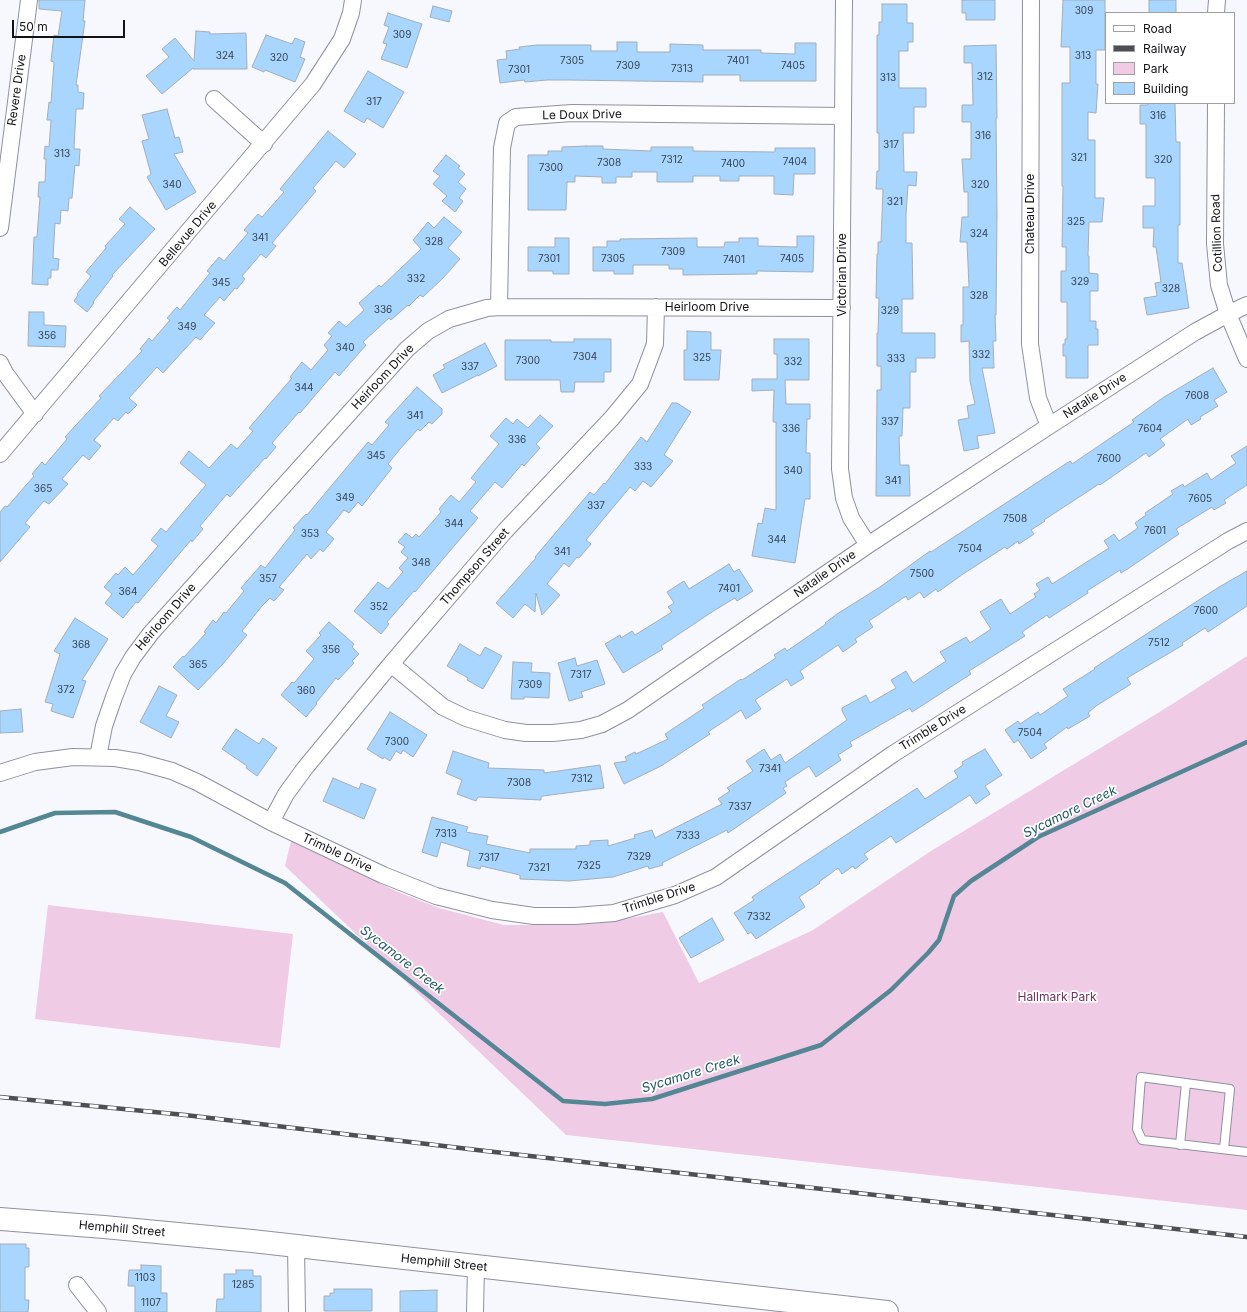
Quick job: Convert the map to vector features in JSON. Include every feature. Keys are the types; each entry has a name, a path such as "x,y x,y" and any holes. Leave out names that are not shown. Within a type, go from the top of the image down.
{"street":[{"name":"Revere Drive","path":"0,228 29,0"},
{"name":"Bellevue Drive","path":"0,454 264,144 313,84 342,39 353,0"},
{"name":"Victorian Drive","path":"844,0 840,469 844,498 851,518 868,545"},
{"name":"Chateau Drive","path":"1031,0 1030,344 1038,398 1049,426"},
{"path":"1216,0 1216,12"},
{"path":"214,99 264,144"},
{"name":"Cotillion Road","path":"1216,104 1215,244 1219,285 1228,314 1247,359"},
{"name":"Le Doux Drive","path":"499,307 502,148 508,123 516,117 572,113 843,116"},
{"name":"Natalie Drive","path":"391,664 443,707 466,718 505,730 526,733 553,733 581,730 602,724 628,710 868,545 1049,426 1195,332 1247,305"},
{"name":"Heirloom Drive","path":"98,757 104,726 123,674 132,657 151,633 407,349 428,331 449,319 487,308 499,307 842,308"},
{"name":"Thompson Street","path":"271,822 286,794 305,768 391,664 505,531 612,418 640,384 655,344 656,307"},
{"path":"0,363 5,373 35,414"},
{"name":"Trimble Drive","path":"0,773 35,762 73,757 98,757 139,762 172,771 197,782 271,822 383,874 436,896 492,910 534,916 575,916 614,913 675,895 716,877 893,754 1221,545 1247,531"},
{"name":"Hemphill Street","path":"0,1219 104,1227 296,1246 887,1312"},
{"path":"296,1246 297,1312"},
{"path":"475,1312 476,1266"},
{"path":"77,1285 98,1312"}],"lane":[{"path":"1224,1149 1230,1089 1142,1077 1137,1130 1142,1140 1247,1152"},
{"path":"1180,1144 1186,1083"}],"green space":[{"name":"Hallmark Park","path":"1247,656 1247,1210 566,1135 285,866 291,841 398,892 439,908 504,925 548,925 620,920 663,912 699,983 813,930 931,851 1166,708"},
{"path":"48,905 293,934 280,1048 35,1019"}],"building":[{"path":"39,0 85,0 83,21 85,21 76,85 78,85 78,92 84,93 83,109 76,109 74,149 80,149 79,166 75,165 72,198 69,198 68,211 61,210 60,224 55,223 53,258 59,259 58,270 51,270 51,278 48,278 48,285 32,284 34,237 37,237 40,197 38,197 39,182 45,182 45,146 49,147 51,120 47,120 49,102 51,103 54,62 51,61 54,35 58,36 62,11 39,9"},
{"path":"962,0 995,0 995,20 966,20 966,13 962,13"},
{"path":"1063,0 1105,0 1105,50 1096,50 1096,84 1098,84 1096,113 1088,112 1088,140 1095,140 1095,198 1104,198 1102,222 1089,222 1089,273 1098,274 1098,291 1090,291 1090,321 1096,321 1096,329 1098,329 1098,345 1088,345 1088,378 1066,378 1066,356 1063,356 1063,344 1065,344 1065,339 1067,339 1067,302 1061,302 1061,271 1066,271 1066,247 1062,247 1062,83 1070,83 1070,47 1061,47"},
{"path":"1149,0 1176,0 1176,12 1149,12"},
{"path":"882,4 907,4 907,23 913,23 913,42 908,42 908,51 899,51 899,88 926,88 926,107 914,107 914,133 903,133 904,172 917,172 916,186 908,185 906,215 906,243 912,243 913,299 902,299 902,333 935,333 935,358 916,358 916,372 910,372 910,408 903,408 902,436 899,436 900,465 909,465 910,496 876,496 877,390 881,390 881,366 877,366 879,298 876,298 877,254 878,242 881,242 883,189 876,189 877,171 879,171 879,133 877,133 877,35 879,35 879,22 882,22"},
{"path":"433,6 452,11 449,22 430,17"},
{"path":"388,13 422,24 407,68 381,59 387,44 383,43 389,27 384,25"},
{"path":"196,31 210,32 210,34 246,33 247,69 193,68 162,94 146,76 169,57 162,49 175,38 194,61"},
{"path":"266,35 292,44 295,38 305,42 300,57 305,59 295,82 265,70 264,72 252,67"},
{"path":"617,42 637,42 637,52 670,52 670,44 703,45 703,50 761,50 761,53 795,54 795,43 816,43 816,81 740,81 740,75 703,75 703,82 547,80 525,82 524,80 500,83 497,60 507,59 506,51 520,49 519,47 537,45 591,45 591,51 617,51"},
{"path":"996,45 996,341 993,341 994,368 982,368 995,433 977,436 979,448 964,451 958,420 969,418 967,406 975,404 970,381 969,341 961,342 961,325 963,325 963,287 969,287 967,242 960,242 962,217 968,217 968,192 964,192 962,159 971,159 971,122 962,122 962,105 973,105 972,63 964,63 964,46"},
{"path":"368,71 404,92 383,128 367,118 364,123 344,111"},
{"path":"1175,104 1176,142 1180,142 1180,225 1178,225 1178,263 1182,263 1189,308 1147,315 1144,298 1157,296 1155,283 1161,282 1156,247 1153,247 1154,228 1143,228 1143,206 1155,206 1155,178 1146,178 1146,124 1140,124 1140,105"},
{"path":"167,109 175,138 179,137 183,152 174,154 196,192 166,210 147,177 151,174 142,141 149,139 142,115"},
{"path":"328,131 356,154 344,168 336,161 313,188 316,191 272,243 276,246 266,258 261,254 242,276 245,279 237,289 235,288 224,301 220,297 204,315 215,323 200,340 196,337 163,373 157,367 129,398 137,405 128,414 126,412 118,421 114,418 94,440 101,446 89,460 83,455 62,479 68,484 49,504 44,501 25,523 30,527 0,562 0,512 5,506 7,507 34,476 32,474 42,462 45,465 67,439 65,437 101,398 99,396 142,351 140,349 149,338 152,341 170,320 167,318 177,307 180,310 210,273 207,271 219,257 224,261 248,233 244,230 258,214 262,217 284,192 280,189"},
{"path":"603,146 603,149 651,151 651,147 693,147 693,151 775,152 775,148 815,148 815,174 794,174 793,195 774,194 774,176 739,176 739,181 720,181 720,176 693,176 693,182 657,182 657,172 632,172 632,177 616,177 616,183 602,183 602,177 575,176 575,182 567,182 566,210 528,210 528,155 548,155 548,151 562,151 562,147"},
{"path":"446,155 460,166 458,168 465,174 458,182 466,189 459,198 463,201 455,212 442,201 447,196 433,184 440,176 433,171"},
{"path":"130,207 155,229 112,275 113,276 87,312 74,301 78,295 77,294 91,276 86,272 106,248 105,246 125,224 119,219"},
{"path":"444,217 462,232 448,248 460,259 423,297 420,295 391,320 389,318 363,342 366,345 339,376 335,372 300,413 299,412 272,443 276,447 266,459 265,458 230,497 227,494 200,526 203,529 192,542 191,540 138,603 136,602 123,618 105,603 112,594 104,587 116,573 118,575 125,567 133,575 158,546 151,540 161,528 166,532 206,485 180,463 189,451 209,468 231,444 237,449 253,431 249,428 292,378 290,377 302,362 311,370 328,350 324,345 332,336 328,333 339,321 346,327 364,310 359,303 379,285 381,287 421,249 413,240 428,222 434,228"},
{"path":"797,236 814,236 813,272 757,271 757,274 683,275 683,269 669,269 669,265 633,265 633,274 614,274 614,271 593,271 593,247 607,247 607,241 620,241 620,239 697,238 697,247 724,247 725,242 739,242 739,238 758,238 758,246 797,247"},
{"path":"555,238 569,238 569,274 553,274 553,271 528,271 528,247 555,247"},
{"path":"29,312 44,312 44,325 66,326 65,347 28,346"},
{"path":"687,331 711,332 711,350 721,350 719,380 684,380 684,350 687,350"},
{"path":"574,339 611,339 611,372 604,372 604,382 575,382 574,392 561,392 560,380 505,380 505,340 551,340 551,342 574,342"},
{"path":"774,339 809,339 809,380 785,380 786,404 810,404 810,419 807,419 806,453 810,453 810,499 805,499 795,563 752,556 758,523 762,524 765,508 776,510 776,422 773,422 774,390 752,391 752,379 777,379 777,354 774,354"},
{"path":"485,343 497,366 442,393 433,375 445,368 443,365"},
{"path":"1213,368 1227,392 1214,400 1218,406 1200,417 1201,419 1191,425 1188,419 1160,439 1165,445 1149,457 1146,453 1100,485 1099,484 1044,520 1045,521 1031,530 1034,534 1019,544 1018,541 1007,549 1005,547 938,592 936,589 924,598 920,592 908,600 906,596 869,621 873,627 855,639 857,642 843,652 838,645 800,671 804,678 791,686 787,679 755,700 761,709 746,719 741,710 708,732 710,734 661,766 624,784 614,763 627,761 625,757 635,752 636,754 668,739 665,734 704,708 702,705 776,658 774,655 785,648 787,651 826,624 825,623 837,614 880,587 930,551 931,552 1070,461 1072,464 1134,422 1132,420 1164,397"},
{"path":"417,387 442,409 442,414 432,424 429,422 420,431 418,429 400,449 388,464 392,468 362,506 358,502 349,513 344,510 326,532 334,539 323,552 320,549 311,559 307,554 279,587 284,590 274,601 270,598 262,606 242,631 247,635 222,665 198,690 173,667 206,633 204,632 213,620 216,623 224,612 226,613 244,591 241,588 261,565 265,568 295,530 293,528 306,514 307,515 368,442 372,445 389,425 385,422"},
{"path":"672,403 677,403 691,412 664,455 673,461 651,487 643,481 635,491 630,487 586,540 591,544 579,558 577,557 569,567 564,563 547,584 560,595 542,615 536,593 535,612 525,604 513,618 496,603 536,558 535,557 590,492 594,495 604,483 605,484 641,437 647,442"},
{"path":"540,415 553,426 536,444 540,448 524,466 522,464 502,488 495,482 470,511 478,518 415,592 414,591 387,622 389,624 381,634 354,611 378,582 388,589 403,572 399,568 408,558 401,552 405,547 398,542 406,533 412,538 416,534 419,537 441,512 439,509 451,495 459,502 476,482 471,478 499,444 490,436 506,418 513,424 517,419 528,428"},
{"path":"1247,446 1247,485 1224,500 1226,503 1214,510 1212,507 1176,529 1179,534 1121,573 1120,570 1087,591 1088,593 1049,618 1047,615 1022,632 1025,636 969,671 971,674 912,712 910,708 850,742 852,746 838,755 841,760 816,777 809,766 785,782 787,786 783,788 786,793 728,833 727,830 662,863 663,865 649,869 648,866 613,877 569,881 520,879 520,875 481,866 480,869 467,866 470,851 441,842 437,857 422,852 432,817 468,827 466,832 488,836 486,844 530,853 530,849 576,849 576,846 590,845 590,841 608,840 608,846 635,838 634,835 652,830 655,838 722,804 718,799 730,791 727,788 753,771 746,761 764,749 771,760 780,754 785,763 847,720 842,708 866,695 870,703 896,688 891,680 906,671 913,683 946,661 940,652 966,637 970,643 991,629 980,612 1001,599 1010,614 1036,597 1034,594 1040,590 1036,584 1048,577 1052,584 1109,548 1104,541 1114,534 1119,541 1138,528 1135,523 1146,515 1145,513 1173,494 1171,491 1183,484 1184,487 1207,473 1211,480 1236,463 1231,456"},
{"path":"729,564 734,572 739,569 753,591 737,601 735,598 715,610 661,646 663,649 623,673 605,644 620,635 621,638 632,631 635,635 672,612 668,607 674,603 667,592 684,581 689,589"},
{"path":"1247,571 1247,606 1208,632 1205,628 1182,643 1183,645 1127,678 1131,684 1096,706 1088,713 1090,716 1068,729 1067,727 1044,744 1047,748 1031,759 1018,740 1014,743 1005,730 1018,721 1020,724 1038,712 1040,715 1068,696 1063,689 1219,587"},
{"path":"75,618 108,639 82,680 86,681 73,718 51,711 53,704 45,702 60,654 54,651"},
{"path":"329,622 354,644 352,647 359,654 352,661 354,663 338,680 336,678 306,717 281,695 292,682 294,683 314,659 306,651 321,635 319,633"},
{"path":"460,644 480,656 485,647 502,656 483,689 447,666"},
{"path":"575,658 577,666 597,660 605,684 581,692 583,697 569,701 558,663"},
{"path":"513,662 532,663 531,672 550,673 549,698 524,697 524,699 511,699"},
{"path":"159,686 177,695 166,716 179,722 171,738 140,722"},
{"path":"21,709 23,732 0,733 0,711"},
{"path":"390,712 427,735 413,757 403,750 401,754 396,751 390,761 384,757 383,759 367,749"},
{"path":"236,729 259,744 263,738 277,748 257,776 246,768 247,766 222,749"},
{"path":"985,749 1002,775 985,786 990,794 976,804 970,795 896,843 891,836 864,854 868,859 855,869 853,866 842,874 838,868 819,882 820,883 799,897 805,907 756,939 751,932 748,934 734,913 754,900 752,897 917,788 925,799 958,777 954,771 963,765 962,762"},
{"path":"453,751 489,763 488,768 544,770 544,773 600,765 604,788 543,796 541,797 541,800 478,797 476,801 457,794 462,780 446,773"},
{"path":"333,778 359,789 361,783 376,789 364,819 323,801"},
{"path":"712,918 724,940 691,958 679,938"},
{"path":"0,1244 26,1244 26,1248 29,1248 29,1267 25,1267 25,1300 29,1300 28,1312 0,1312"},
{"path":"141,1265 161,1266 161,1293 167,1293 167,1312 135,1312 135,1286 128,1286 129,1270 141,1270"},
{"path":"236,1270 253,1270 253,1276 261,1276 261,1312 216,1312 217,1299 224,1299 224,1274 236,1274"},
{"path":"334,1289 372,1289 372,1311 324,1311 324,1296 330,1296 330,1293 334,1293"},
{"path":"437,1290 437,1312 400,1312 400,1291"}],"waterway":[{"name":"Sycamore Creek","path":"0,832 55,813 115,812 191,837 285,883 563,1101 605,1104 652,1099 821,1045 891,990 928,953 939,940 954,896 971,881 1038,837 1247,742"}],"railway":[{"path":"0,1097 185,1115 477,1150 1247,1237"}]}
